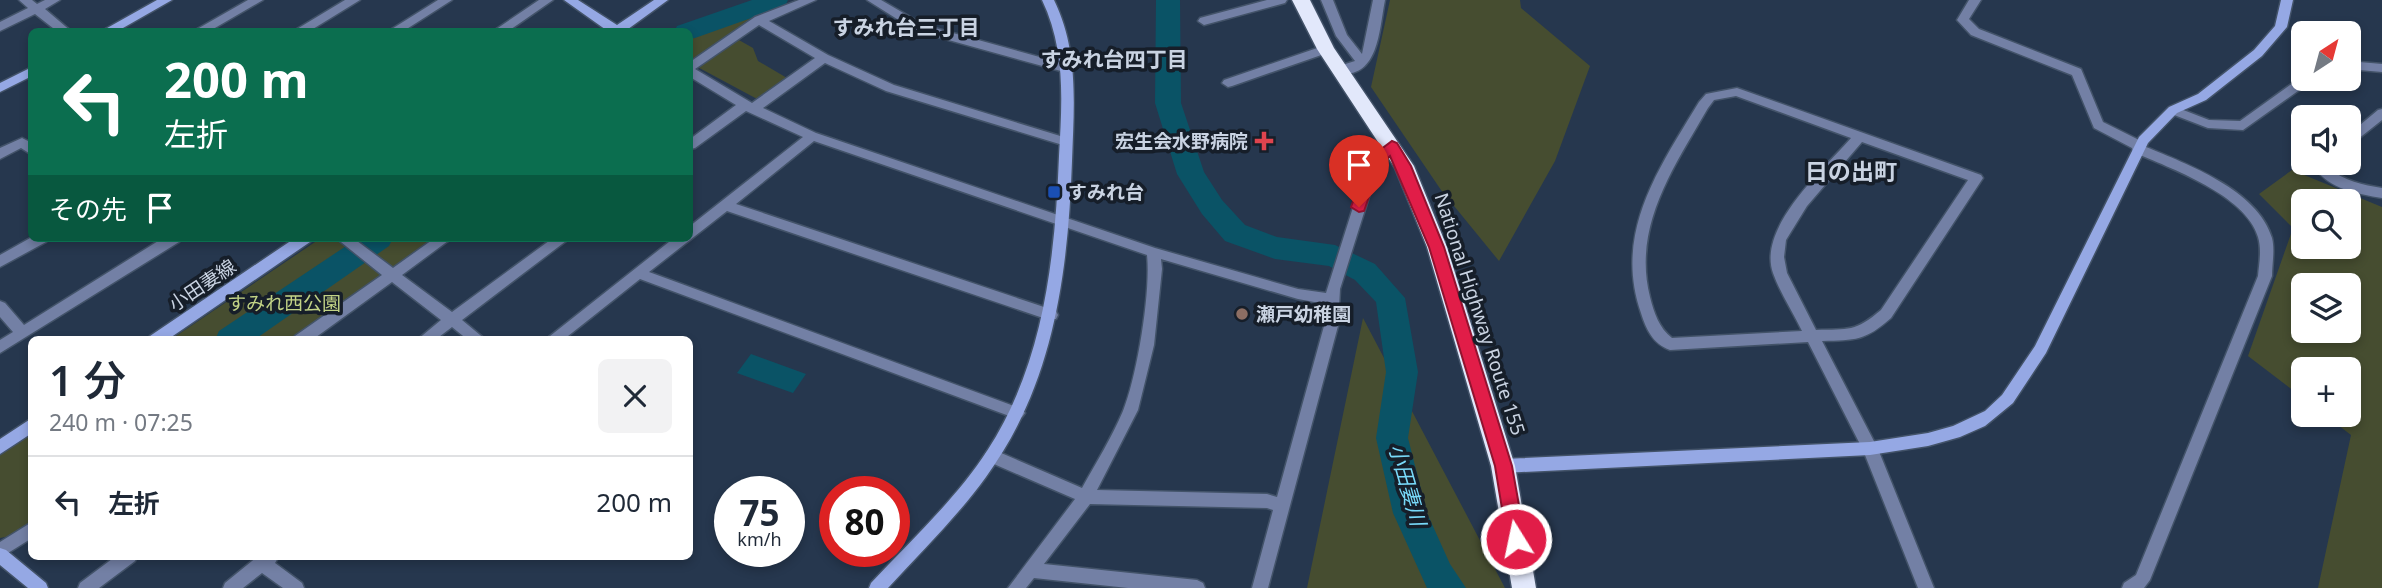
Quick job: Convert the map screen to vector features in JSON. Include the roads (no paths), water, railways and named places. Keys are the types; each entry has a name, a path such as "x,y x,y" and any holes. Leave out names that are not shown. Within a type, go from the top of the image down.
{"highway":[{"name":"National Highway Route 155","path":"1301,0 1326,49 1404,166 1437,247 1503,466 1524,588"}],"street":[{"path":"25,0 61,28"},
{"path":"0,27 54,0"},
{"path":"114,28 166,0"},
{"path":"205,28 257,0"},
{"path":"305,28 354,0"},
{"path":"400,28 446,0"},
{"path":"504,28 547,0"},
{"path":"570,0 612,28"},
{"path":"621,28 662,0"},
{"path":"693,67 760,20 810,0"},
{"path":"873,0 920,28 1068,69"},
{"path":"877,588 992,456 1017,413 1051,315 1063,223 1068,69 1059,20 1048,0"},
{"path":"1204,21 1281,0"},
{"path":"1327,0 1342,36 1363,63"},
{"path":"1340,70 1352,69 1363,63 1368,55 1378,0"},
{"path":"1975,0 1963,20 1975,32 2077,72 2098,125 2139,148 2197,174 2253,212 2266,236 2265,276 2142,580 2130,588"},
{"path":"1503,466 1870,449 1942,436 1981,421 2000,406 2022,380 2041,349 2139,148 2172,110 2202,97 2258,53 2281,27 2287,0"},
{"path":"760,20 824,58 890,88 1066,142"},
{"path":"1228,83 1326,49"},
{"path":"693,143 824,58"},
{"path":"2361,66 2382,68"},
{"path":"693,71 750,107 811,136 1153,252 1298,294 1333,294"},
{"path":"0,88 28,73"},
{"path":"2172,110 2208,124 2243,127 2291,90"},
{"path":"1737,92 1976,178 1879,323 1853,334 1812,337 1670,344 1659,338 1653,328 1637,278 1640,225 1646,209 1710,97 1737,92"},
{"path":"2361,132 2382,113"},
{"path":"693,231 811,136"},
{"path":"1860,136 1790,221 1779,238 1776,255 1780,273 1870,449 1926,588"},
{"path":"0,154 22,142 28,147"},
{"path":"1260,588 1331,326 1333,294 1345,251 1373,163 1392,146"},
{"path":"2327,175 2366,191 2382,193"},
{"path":"724,205 1051,315"},
{"path":"0,262 34,242"},
{"path":"0,347 168,242"},
{"name":"小田妻線","path":"161,336 299,242"},
{"path":"348,242 474,336"},
{"path":"306,336 439,242"},
{"path":"430,336 558,242"},
{"path":"557,336 678,242"},
{"path":"1016,588 1086,498 1131,410 1147,345 1155,269 1153,252"},
{"path":"638,273 1017,413"},
{"path":"0,307 23,333"},
{"path":"0,447 28,427"},
{"path":"992,456 1086,498 1267,501 1282,506"},
{"path":"28,532 0,553 40,588"},
{"path":"86,588 124,560"},
{"path":"230,588 267,560 296,588"},
{"path":"1032,570 1197,588"}],"water":[{"path":"751,354 806,374 793,393 737,373"}],"waterway":[{"path":"693,30 776,0"},
{"name":"小田妻川","path":"1168,0 1168,103 1191,174 1212,207 1235,233 1275,248 1335,256 1365,272 1390,298 1402,372 1392,438 1410,513 1438,575 1448,588"},
{"path":"236,336 373,242"}],"place":[{"name":"宏生会水野病院","path":"1264,141"},
{"name":"すみれ台","path":"1054,192"},
{"name":"瀬戸幼稚園","path":"1242,314"}],"district":[{"name":"すみれ台三丁目","path":"906,28"},
{"name":"すみれ台四丁目","path":"1114,60"},
{"name":"日の出町","path":"1851,172"}],"park label":[{"name":"すみれ西公園","path":"284,303"}]}
